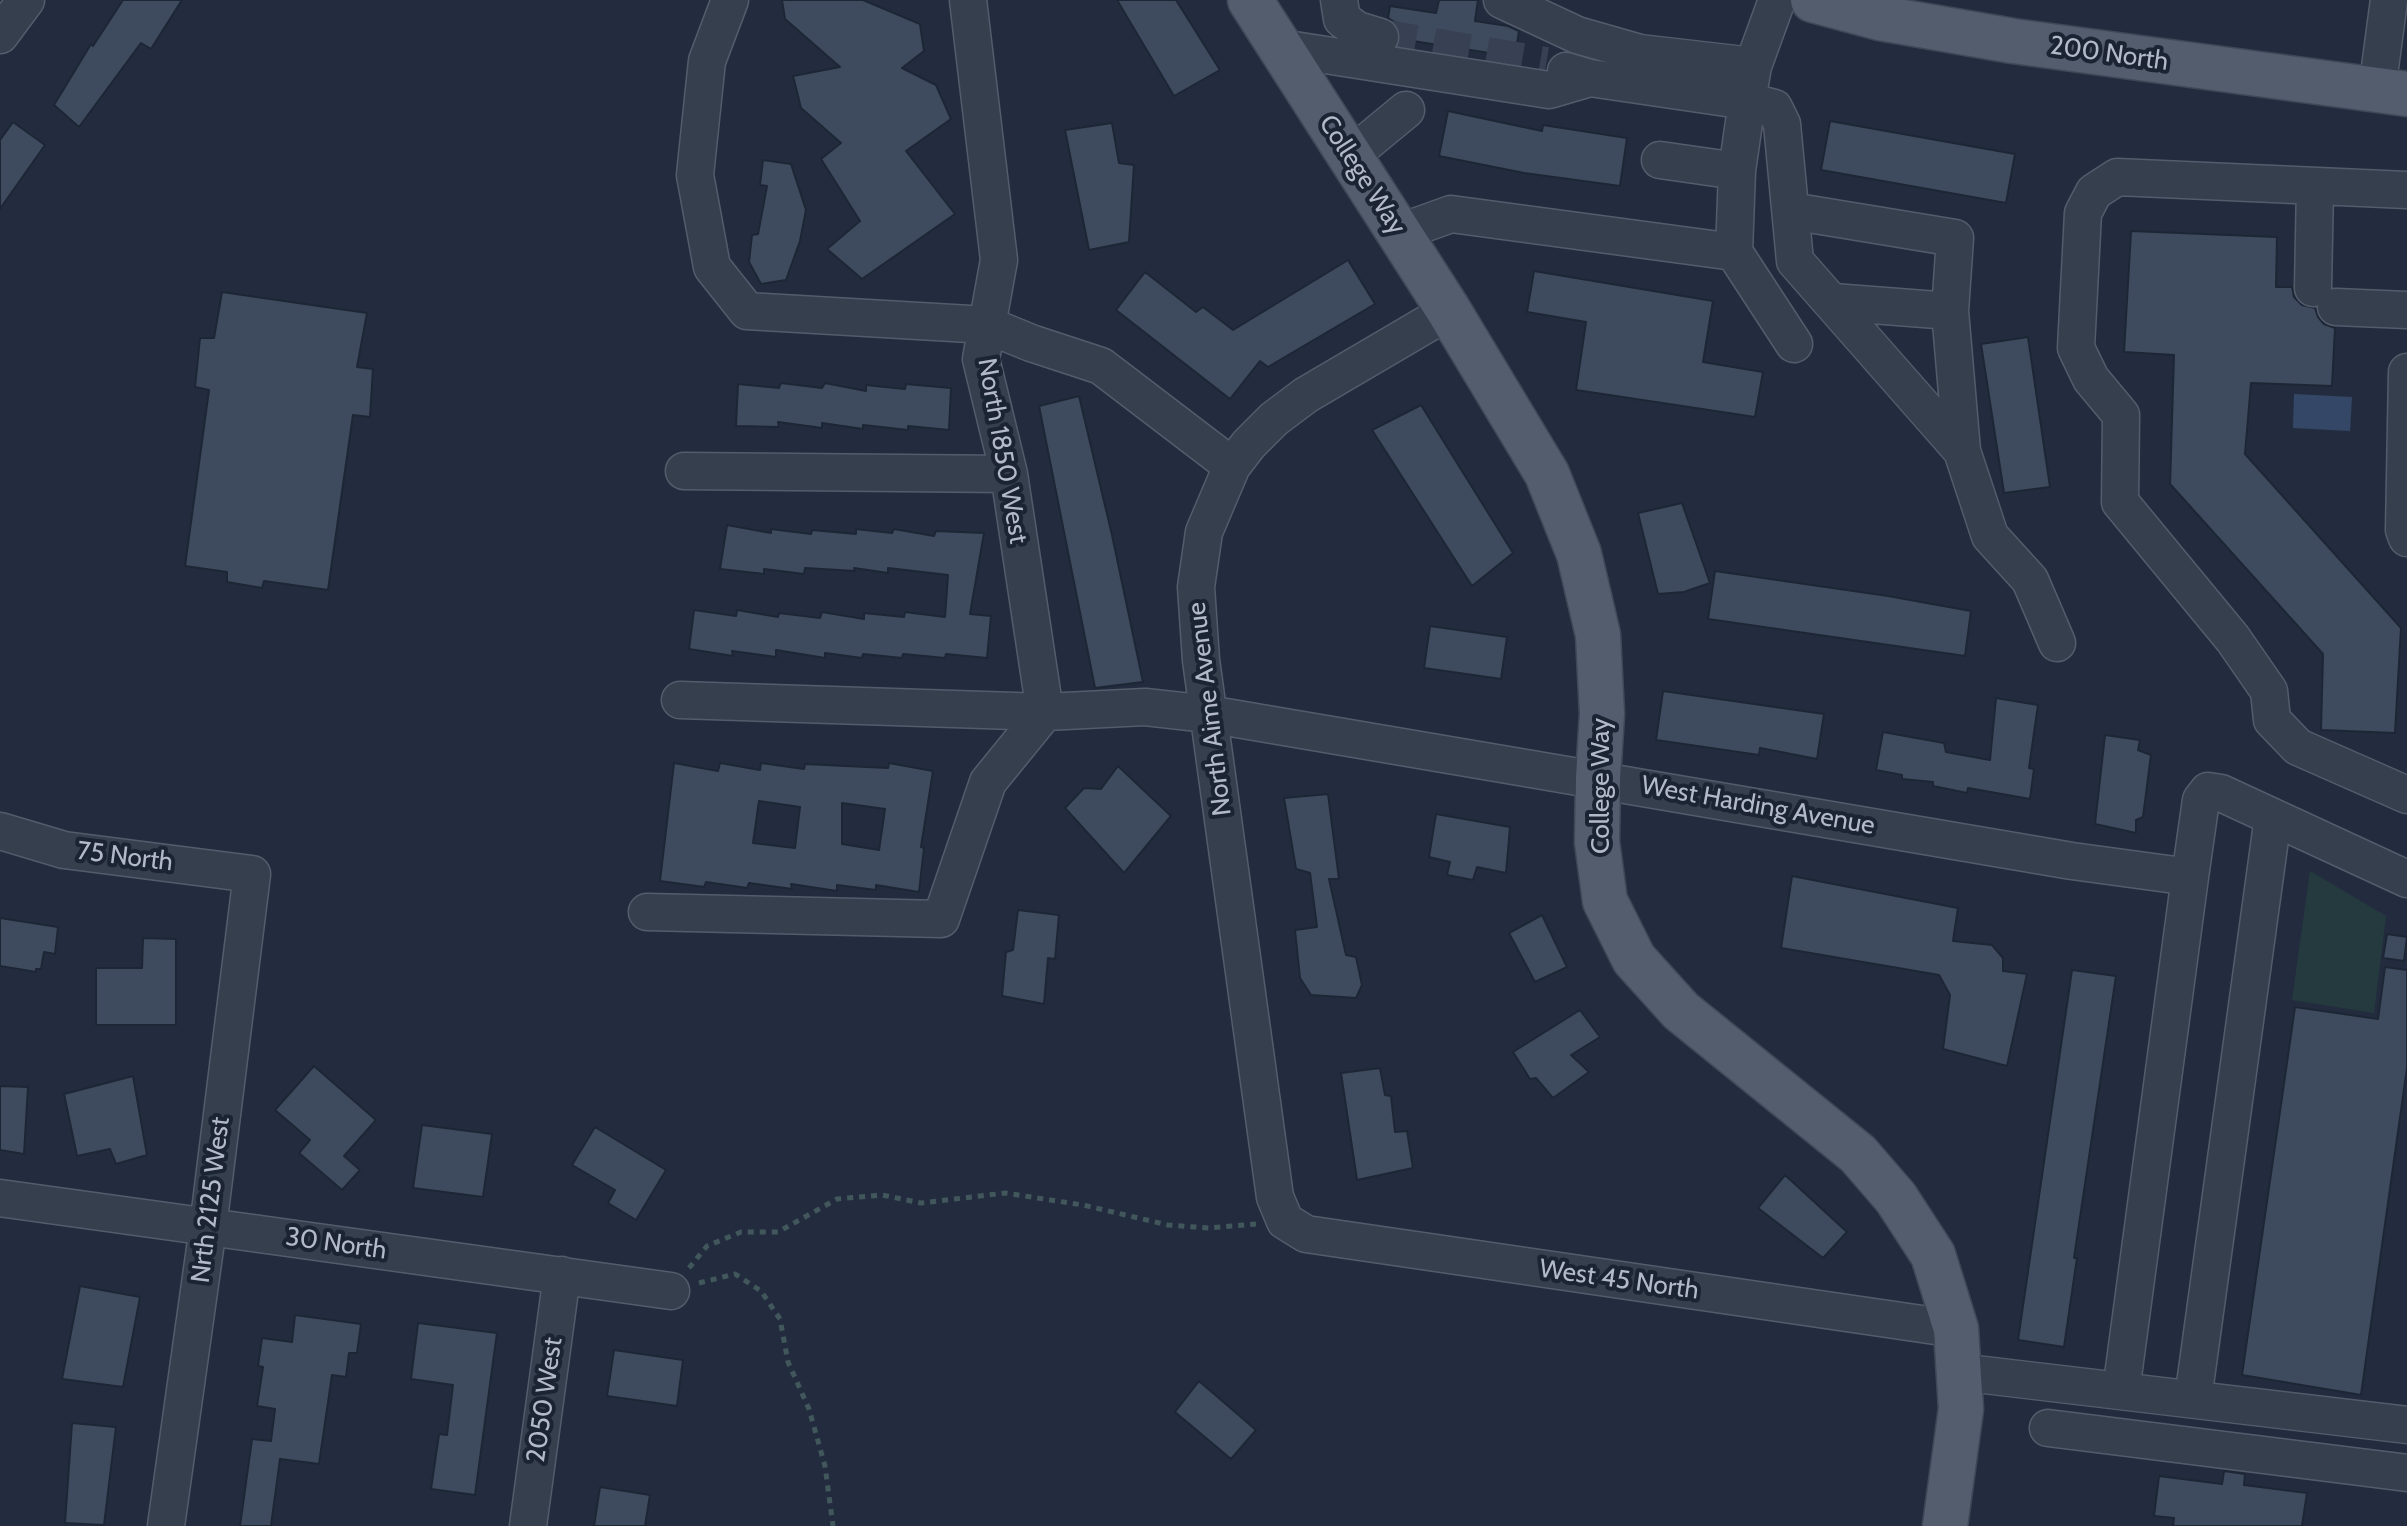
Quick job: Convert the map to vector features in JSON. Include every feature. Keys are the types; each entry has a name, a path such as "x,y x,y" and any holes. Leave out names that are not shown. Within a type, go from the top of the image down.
{"main road":[{"name":"College Way","path":"1250,0 1449,311 1547,474 1579,554 1598,635 1602,714 1597,842 1605,901 1634,959 1681,1011 1858,1154 1896,1198 1933,1255 1956,1329 1961,1409 1945,1526"},
{"name":"200 North","path":"1813,0 1880,18 2013,41 2392,92"}],"street":[{"path":"0,35 26,0"},
{"path":"730,0 707,61 695,175 712,267 747,311 987,325 1101,366 1232,466"},
{"name":"North 1850 West","path":"968,0 999,260 981,359 1009,474 1045,712"},
{"path":"1339,0 1342,19 1357,30 1380,37"},
{"path":"1502,0 1577,35 1640,53 1753,66"},
{"path":"1777,0 1753,66 1747,101 1737,171 1734,252 1794,344"},
{"path":"2389,0 2392,92"},
{"path":"1281,48 1549,90 1590,78"},
{"path":"1546,65 1590,78 1747,101 1774,108 1782,124 1795,261 1962,451"},
{"path":"1349,157 1406,110"},
{"path":"1660,160 1737,171"},
{"path":"2407,190 2117,177 2094,192 2083,213 2076,348 2091,379 2121,415 2120,502 2233,639 2269,691 2272,720 2298,747 2407,795"},
{"path":"2315,186 2324,298 2407,310"},
{"path":"1791,211 1955,238 1950,311 1962,451 1990,536 2030,580 2057,643"},
{"path":"1398,233 1451,214 1734,252"},
{"path":"1833,302 1950,311"},
{"name":"North Aime Avenue","path":"1285,1221 1275,1197 1201,660 1196,587 1204,532 1232,466 1266,427 1306,395 1449,311"},
{"path":"2407,372 2404,530 2407,538"},
{"path":"684,471 1009,474"},
{"name":"West Harding Avenue","path":"680,700 1045,712 1145,707 1208,714 2072,861 2190,877"},
{"path":"647,912 941,919 988,782 1045,712"},
{"path":"2121,1391 2201,800 2208,791 2221,793 2407,879"},
{"path":"2193,1399 2273,817"},
{"name":"75 North","path":"0,831 64,850 252,874"},
{"name":"Nrth 2125 West","path":"166,1526 208,1227 252,874"},
{"name":"30 North","path":"0,1198 671,1291"},
{"name":"West 45 North","path":"1285,1221 1306,1234 1956,1329"},
{"name":"2050 West","path":"528,1526 562,1275"},
{"path":"1959,1372 2407,1425"},
{"path":"2048,1428 2407,1473"}],"path":[{"path":"671,1291 707,1246 741,1232 778,1232 837,1199 882,1195 921,1203 1005,1193 1083,1205 1168,1225 1209,1228 1285,1221"},
{"path":"671,1291 735,1274 761,1291 780,1319 788,1362 809,1409 825,1466 833,1526"}],"green space":[{"path":"2310,871 2386,916 2374,1013 2292,1000"}],"water":[{"path":"2294,394 2352,397 2350,431 2293,428"}],"building":[{"path":"123,0 182,0 151,49 141,43 79,127 54,105 91,44 93,46"},
{"path":"782,0 863,0 920,24 924,51 902,68 936,85 951,119 906,151 955,214 862,279 827,249 860,221 821,159 841,143 801,108 793,76 840,67 785,19"},
{"path":"1117,0 1176,0 1220,70 1174,96"},
{"path":"1439,0 1478,0 1475,21 1508,26 1519,31 1515,57 1400,39 1396,23 1388,18 1390,6 1436,13"},
{"path":"1448,111 1542,131 1543,125 1627,138 1620,186 1524,173 1439,156"},
{"path":"1830,121 2015,154 2006,203 1821,170"},
{"path":"13,122 45,145 0,209 0,140"},
{"path":"1112,123 1119,163 1134,165 1129,242 1089,250 1065,130"},
{"path":"763,160 791,164 806,210 800,241 786,280 761,284 749,262 752,235 758,234 767,186 760,185"},
{"path":"2131,231 2277,237 2276,287 2292,287 2294,297 2302,305 2315,308 2324,324 2335,328 2332,386 2251,383 2245,454 2401,628 2395,733 2321,730 2323,654 2170,484 2174,355 2124,352"},
{"path":"1348,260 1375,304 1268,367 1260,361 1230,399 1116,310 1145,272 1196,312 1203,307 1233,330"},
{"path":"1534,271 1713,301 1703,362 1763,372 1755,417 1576,390 1586,322 1527,312"},
{"path":"222,292 367,313 357,367 373,369 370,417 353,415 328,590 264,581 262,588 227,582 227,572 185,566 209,390 195,387 200,338 214,338"},
{"path":"2028,337 2050,487 2004,493 1981,344"},
{"path":"781,383 822,388 825,383 866,391 866,385 905,389 906,384 951,388 949,430 863,425 863,429 822,423 822,428 778,422 779,427 736,426 738,384 779,388"},
{"path":"1079,396 1143,682 1095,688 1039,406"},
{"path":"1421,405 1513,553 1472,586 1372,430"},
{"path":"1682,503 1710,583 1684,592 1658,594 1638,513"},
{"path":"727,525 771,533 771,529 811,534 812,530 856,534 856,529 892,533 894,529 934,536 936,531 984,533 970,614 991,616 987,658 903,654 902,658 863,654 862,658 825,653 825,658 776,650 776,657 732,651 733,656 689,649 694,610 736,616 737,610 778,617 779,613 820,618 822,612 864,619 864,613 904,617 905,612 945,617 948,575 888,568 888,573 854,568 855,571 805,568 804,574 764,569 764,574 720,569"},
{"path":"1715,571 1971,611 1965,656 1708,619"},
{"path":"1430,626 1507,637 1501,679 1424,668"},
{"path":"1663,691 1824,714 1817,759 1760,748 1759,755 1656,740"},
{"path":"1996,698 2038,705 2029,768 2034,769 2030,799 1968,788 1967,793 1876,770 1883,732 1944,743 1946,752 1990,760"},
{"path":"2105,735 2140,740 2138,750 2151,755 2143,817 2136,820 2136,833 2095,824"},
{"path":"674,763 718,771 720,763 760,770 761,763 804,769 805,764 888,768 889,763 933,771 921,847 924,848 919,892 876,885 876,890 837,885 837,891 791,884 792,889 749,883 747,888 706,882 704,887 660,881","holes":["759,801 800,807 795,848 753,843","842,803 885,809 879,850 842,844"]},
{"path":"1118,766 1171,816 1124,873 1065,808 1084,788 1101,789"},
{"path":"1328,794 1339,879 1329,879 1346,955 1356,957 1362,985 1356,998 1311,995 1300,978 1295,930 1317,927 1310,873 1296,869 1284,798"},
{"path":"1436,814 1510,827 1506,873 1477,867 1473,880 1447,875 1450,862 1429,857"},
{"path":"1792,876 1958,908 1953,941 1992,945 2003,958 2003,971 2027,974 2007,1066 1943,1049 1950,995 1939,975 1781,948"},
{"path":"1018,910 1059,915 1055,959 1048,958 1044,1004 1002,996 1006,952 1013,950"},
{"path":"1542,915 1567,967 1535,982 1509,933"},
{"path":"0,918 58,927 55,954 44,952 41,969 36,969 36,972 0,966"},
{"path":"2387,934 2407,937 2404,961 2383,958"},
{"path":"143,938 176,939 176,1025 96,1025 96,968 142,968"},
{"path":"2385,967 2407,970 2407,1068 2361,1395 2242,1375 2295,1007 2378,1019"},
{"path":"2072,970 2116,976 2074,1258 2077,1258 2064,1347 2018,1340"},
{"path":"1580,1010 1600,1037 1571,1055 1589,1072 1553,1098 1536,1078 1530,1079 1513,1052"},
{"path":"314,1066 376,1120 344,1156 360,1170 342,1190 299,1153 310,1140 275,1110"},
{"path":"1380,1068 1385,1095 1391,1096 1395,1132 1407,1131 1413,1168 1357,1180 1341,1073"},
{"path":"133,1076 147,1155 116,1164 110,1149 77,1156 64,1094"},
{"path":"0,1086 28,1087 24,1154 0,1150"},
{"path":"422,1125 492,1134 483,1197 413,1188"},
{"path":"595,1127 666,1170 636,1220 608,1203 615,1190 572,1165"},
{"path":"1785,1175 1847,1232 1823,1258 1758,1208"},
{"path":"80,1286 140,1297 123,1387 62,1379"},
{"path":"295,1315 361,1324 357,1353 349,1353 346,1377 332,1375 319,1464 280,1459 271,1526 240,1526 252,1439 271,1441 275,1409 257,1406 263,1367 258,1366 262,1338 292,1342"},
{"path":"418,1323 497,1333 475,1495 431,1489 439,1434 447,1435 453,1385 411,1379"},
{"path":"614,1350 683,1360 677,1406 607,1396"},
{"path":"1199,1381 1256,1430 1231,1459 1175,1412"},
{"path":"72,1423 116,1427 104,1525 65,1523"},
{"path":"2224,1471 2245,1474 2244,1485 2307,1493 2302,1526 2173,1526 2174,1518 2154,1516 2159,1476 2222,1484"},
{"path":"600,1487 650,1495 645,1526 594,1526"}],"tunnel":[{"path":"1380,37 1546,65"}]}
